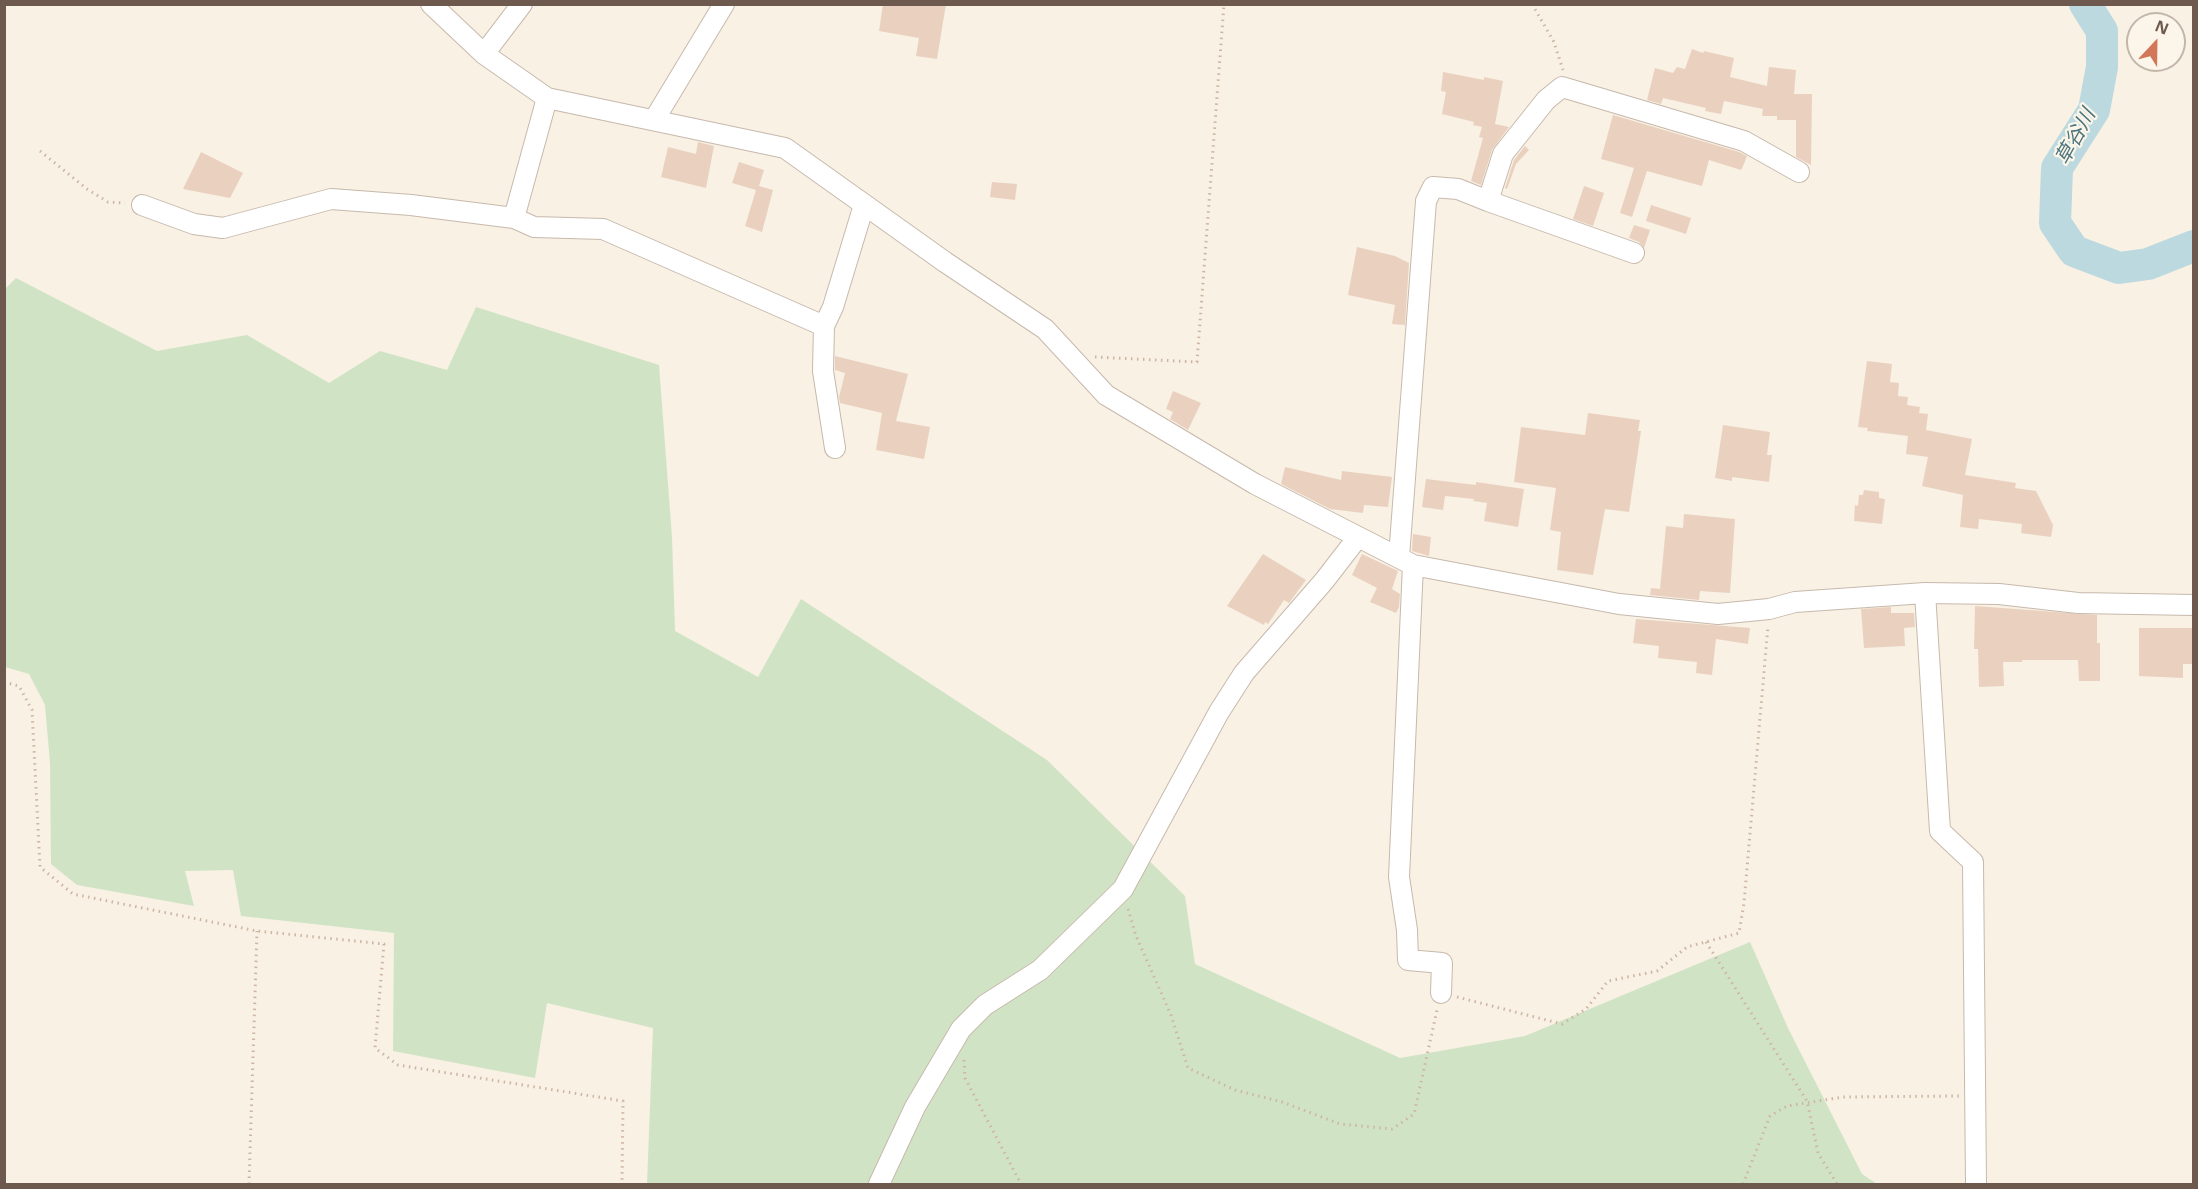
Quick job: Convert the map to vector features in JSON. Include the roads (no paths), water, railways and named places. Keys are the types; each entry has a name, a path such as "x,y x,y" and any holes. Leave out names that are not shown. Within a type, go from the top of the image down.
{"street":[{"path":"431,4 484,54 547,98 785,148 945,262 1045,329 1106,395 1255,483 1406,561 1619,604 1718,614 1769,609 1795,602 1925,593 1999,594 2078,603 2193,605"},
{"path":"484,54 522,4"},
{"path":"654,120 724,4"},
{"path":"1488,201 1503,154 1546,100 1562,87 1744,141 1799,172"},
{"path":"514,218 547,98"},
{"path":"1442,993 1442,963 1408,960 1407,930 1399,877 1406,561 1426,201 1433,187 1458,189 1634,253"},
{"path":"142,205 194,224 223,228 331,199 514,218 534,227 603,229 824,326"},
{"path":"835,448 823,371 824,326 833,307 864,205"},
{"path":"879,1185 915,1107 961,1029 985,1005 1040,970 1123,889 1219,712 1244,673 1324,581 1358,537"},
{"path":"1925,593 1940,831 1973,862 1976,1185"}],"waterway":[{"name":"草谷川","path":"2085,4 2102,31 2102,67 2094,110 2057,168 2055,223 2074,251 2119,268 2148,264 2194,246"}]}
